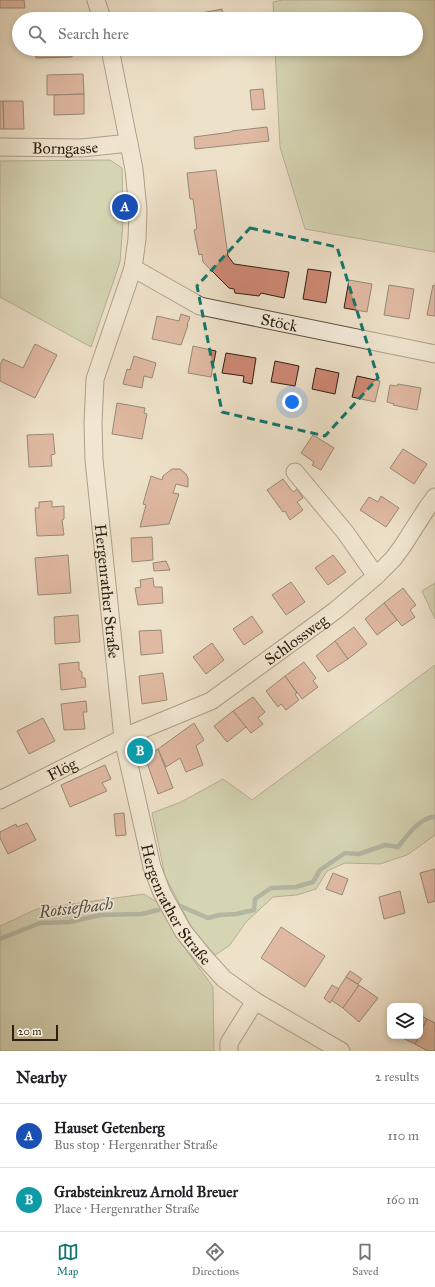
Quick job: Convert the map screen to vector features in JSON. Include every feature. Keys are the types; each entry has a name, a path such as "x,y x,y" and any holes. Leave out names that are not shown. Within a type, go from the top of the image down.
{"street":[{"path":"96,0 100,12"},
{"name":"Hergenrather Straße","path":"111,56 134,169 138,210 132,268 95,379 93,423 94,460 123,738 152,867 162,893 183,931 204,958 224,979 255,1001 341,1051"},
{"name":"Borngasse","path":"0,147 82,148 129,142"},
{"name":"Stöck","path":"132,268 200,306 435,354"},
{"path":"295,472 345,532 376,576"},
{"name":"Schlossweg","path":"123,738 211,701 336,610 376,576 393,559 435,498"},
{"name":"Flög","path":"0,800 123,738"},
{"path":"229,1051 229,1043 255,1001"}],"highlighted area":[{"path":"250,228 337,247 378,378 325,436 222,412 197,286"}],"green space":[{"path":"283,0 435,0 435,252 305,229 280,147 275,56 423,56 423,12 274,12 273,2"},
{"path":"110,160 122,168 123,223 120,262 91,347 0,297 0,161"},
{"path":"435,583 435,619 422,591"},
{"path":"435,665 435,835 407,855 380,864 345,863 327,871 316,889 297,895 273,897 247,921 229,946 215,955 193,930 165,876 152,813 181,802 223,779 252,800"},
{"path":"144,894 158,903 181,943 213,987 214,1051 0,1051 0,926 37,909"}],"building":[{"path":"0,0 24,0 25,8 0,8"},
{"path":"222,9 222,12 206,12"},
{"path":"36,56 72,56 72,57 36,58"},
{"path":"83,74 84,94 47,95 47,75"},
{"path":"263,89 265,109 252,110 250,90"},
{"path":"84,94 84,114 54,115 54,95"},
{"path":"0,101 3,101 4,129 0,129"},
{"path":"3,101 23,101 24,129 4,129"},
{"path":"267,127 269,141 195,149 194,137"},
{"path":"216,170 228,256 234,264 289,272 284,298 261,293 259,296 235,293 234,289 229,288 203,262 202,254 199,255 194,230 197,229 193,199 190,199 187,173"},
{"path":"308,269 331,272 326,303 303,299"},
{"path":"349,280 372,284 367,312 344,308"},
{"path":"389,285 414,289 409,319 384,315"},
{"path":"433,285 435,286 435,316 427,315"},
{"path":"181,314 190,317 181,345 152,339 157,316 179,321"},
{"path":"35,344 57,355 35,398 0,381 0,365 3,359 23,368"},
{"path":"193,346 216,351 211,377 188,373"},
{"path":"226,353 256,358 252,384 243,382 244,376 222,373"},
{"path":"134,356 156,363 152,378 144,376 142,388 123,384 127,369 130,370"},
{"path":"275,361 299,366 295,386 271,382"},
{"path":"316,368 339,373 335,394 312,389"},
{"path":"357,376 380,381 375,402 352,397"},
{"path":"398,384 421,388 417,410 393,405 394,404 387,402 390,385 397,386"},
{"path":"117,403 145,408 144,413 147,414 142,439 112,434"},
{"path":"53,434 55,454 51,455 52,466 29,467 27,435"},
{"path":"313,435 334,448 321,470 312,465 314,462 301,453"},
{"path":"403,449 427,464 414,484 390,468"},
{"path":"172,469 180,469 186,474 188,478 188,487 176,484 173,493 179,494 169,524 140,527 146,505 143,504 151,476 162,480 163,476"},
{"path":"283,479 293,492 297,489 303,498 297,502 303,510 290,520 285,511 283,512 267,490"},
{"path":"381,496 399,508 386,527 360,510 369,497 378,502"},
{"path":"52,501 52,507 64,506 64,519 62,520 64,535 37,536 35,508 39,508 39,502"},
{"path":"152,537 153,560 132,562 131,538"},
{"path":"68,555 71,593 38,595 35,558"},
{"path":"333,555 346,572 328,585 315,568"},
{"path":"166,561 170,570 154,571 153,563"},
{"path":"153,578 154,587 162,587 163,603 138,605 135,588 141,587 140,580"},
{"path":"291,582 305,602 286,615 272,595"},
{"path":"403,588 416,605 410,610 415,617 402,626 384,603"},
{"path":"384,603 397,620 377,635 365,619"},
{"path":"78,615 80,642 55,644 54,617"},
{"path":"252,616 263,632 244,645 233,629"},
{"path":"354,627 367,644 348,659 335,641"},
{"path":"161,630 163,653 141,655 139,631"},
{"path":"335,641 348,659 328,672 316,656"},
{"path":"212,643 224,660 206,674 193,657"},
{"path":"79,662 79,670 82,672 82,678 85,678 86,687 61,690 59,664"},
{"path":"304,662 316,678 313,681 318,687 302,699 285,676"},
{"path":"163,673 167,700 142,704 139,676"},
{"path":"285,676 297,693 295,694 299,700 286,710 281,704 278,707 266,691"},
{"path":"253,697 265,712 258,718 263,724 251,733 233,711"},
{"path":"86,701 87,712 83,712 85,729 64,730 61,704"},
{"path":"233,711 246,727 227,742 214,726"},
{"path":"43,718 55,741 29,754 17,731"},
{"path":"194,723 204,740 196,746 203,765 186,772 180,758 166,767 158,749"},
{"path":"158,749 173,788 158,794 145,757"},
{"path":"105,765 111,779 102,783 107,791 70,807 61,785"},
{"path":"124,813 126,835 116,836 114,814"},
{"path":"27,823 36,840 8,854 0,838 0,832 16,824 17,827"},
{"path":"435,869 435,901 428,903 420,873"},
{"path":"333,873 348,879 342,895 326,889"},
{"path":"400,891 405,913 384,919 379,897"},
{"path":"281,927 325,956 305,987 261,958"},
{"path":"350,971 362,979 358,984 346,977"},
{"path":"346,977 359,985 343,1008 331,1000"},
{"path":"332,985 339,989 330,1003 324,998"},
{"path":"359,985 378,998 359,1022 343,1008"},
{"path":"423,1017 427,1019 423,1028"},
{"path":"427,1019 435,1023 435,1051 428,1051 415,1044 417,1039 423,1039 423,1027"},
{"path":"405,1039 418,1039 415,1044"}],"waterway":[{"name":"Rotsiefbach","path":"178,905 208,918 254,910 255,899 271,888 296,887 313,882 320,870 345,853 359,854 385,845 398,847 419,823 435,817"},
{"name":"Rotsiefbach","path":"0,939 40,923 69,922 101,915 142,914 158,910"}],"place":[{"name":"Hauset Getenberg","path":"125,207"},
{"name":"Grabsteinkreuz Arnold Breuer","path":"140,751"}]}
